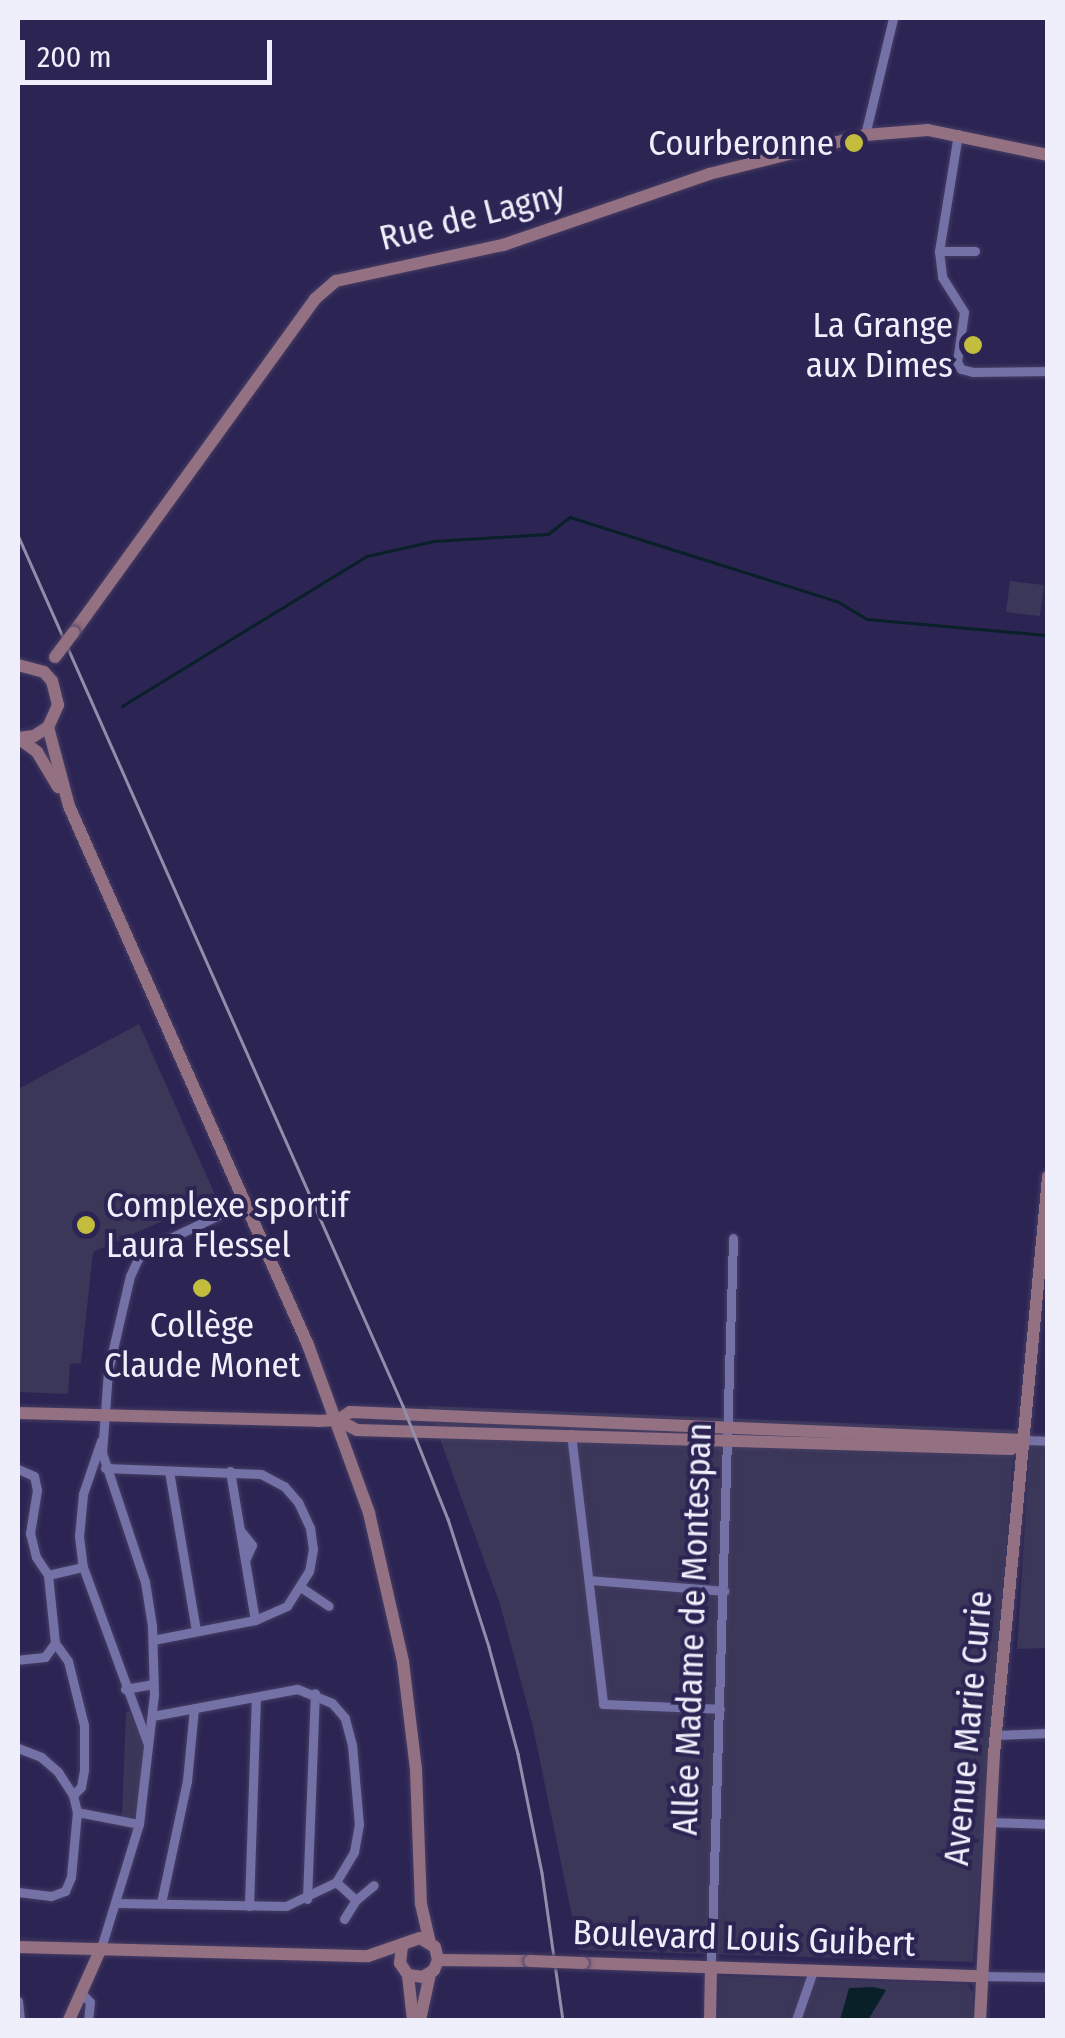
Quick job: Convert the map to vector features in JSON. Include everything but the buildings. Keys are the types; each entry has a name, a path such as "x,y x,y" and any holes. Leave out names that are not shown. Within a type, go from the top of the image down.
{"street":[{"path":"866,135 893,18"},
{"name":"Rue de Lagny","path":"56,657 304,314 336,281 504,245 709,174 866,135 906,130 958,134 1048,155"},
{"path":"958,134 939,251 942,278 964,312 957,358 960,368 973,372 1048,370"},
{"path":"939,251 975,251"},
{"path":"18,738 34,736 48,727 58,705 52,681 56,657 24,664"},
{"path":"24,664 52,681"},
{"path":"48,727 69,806"},
{"path":"18,738 37,752 69,806 338,1420 369,1513 403,1662 416,1770 420,1904 438,1960 417,2020"},
{"name":"Avenue Marie Curie","path":"980,2020 996,1735 1048,1176"},
{"path":"82,1994 90,2002 88,2019 71,2016 118,1902 139,1824 153,1716 152,1640 139,1559 107,1474 102,1440 108,1371 137,1257 148,1247 244,1203"},
{"name":"Allée Madame de Montespan","path":"710,2020 733,1238"},
{"path":"338,1420 350,1412 1010,1449 1023,1440 1048,1441"},
{"path":"18,1414 338,1420 356,1430 727,1433"},
{"path":"571,1434 603,1704 720,1709"},
{"path":"102,1440 87,1478 80,1521 83,1567 150,1748"},
{"path":"18,1469 34,1476 37,1490 30,1533 36,1557 48,1575 55,1643 68,1661 84,1725 84,1770 81,1787 73,1795"},
{"path":"87,1478 168,1471 261,1474 284,1486 298,1502 313,1549 302,1588 287,1606 255,1620 152,1640"},
{"path":"168,1471 196,1631"},
{"path":"230,1471 255,1620"},
{"path":"48,1575 83,1567"},
{"path":"589,1580 725,1592"},
{"path":"302,1588 329,1606"},
{"path":"18,1660 45,1658 55,1643"},
{"path":"126,1689 154,1684"},
{"path":"118,1902 286,1906 336,1882 354,1852 359,1824 352,1745 345,1718 315,1693 297,1689 153,1716"},
{"path":"307,1899 315,1693"},
{"path":"249,1906 256,1697"},
{"path":"160,1903 187,1781 194,1708"},
{"path":"996,1735 1048,1733"},
{"path":"18,1748 41,1758 73,1795 77,1812 71,1878 65,1892 51,1896 18,1892"},
{"path":"77,1812 139,1824"},
{"path":"990,1822 1048,1824"},
{"path":"336,1882 356,1900"},
{"path":"344,1919 356,1900 374,1885"},
{"path":"417,2020 405,1972 406,1943 420,1904"},
{"path":"18,1947 368,1956 406,1943 430,1942"},
{"path":"368,1956 405,1972 430,1974"},
{"name":"Boulevard Louis Guibert","path":"438,1960 1048,1978"},
{"path":"796,2020 814,1971"},
{"path":"18,2001 20,2020"}],"shaded area":[{"path":"1010,581 1044,585 1040,616 1006,612"},
{"name":"Complexe sportif Laura Flessel","path":"139,1024 216,1197 93,1252 81,1363 70,1364 68,1394 18,1392 18,1089"},
{"path":"428,1406 1015,1430 973,1962 579,1950 533,1727 500,1604"},
{"path":"1030,1445 1047,1446 1047,1648 1017,1649"},
{"path":"126,1712 130,1712 146,1751 136,1815 128,1818 122,1817"},
{"path":"719,1976 967,1984 973,1992 973,2020 718,2020"}],"water":[{"path":"849,1988 886,1990 868,2020 840,2020"}],"waterway":[{"path":"122,706 367,556 434,541 548,534 570,517 837,601 867,619 1048,635"}],"railway":[{"path":"18,535 403,1406 448,1519 518,1754 542,1873 563,2020"}],"place":[{"name":"Courberonne","path":"854,143"},
{"name":"La Grange aux Dimes","path":"973,345"},
{"name":"Complexe sportif Laura Flessel","path":"86,1225"},
{"name":"Collège Claude Monet","path":"202,1288"}]}
